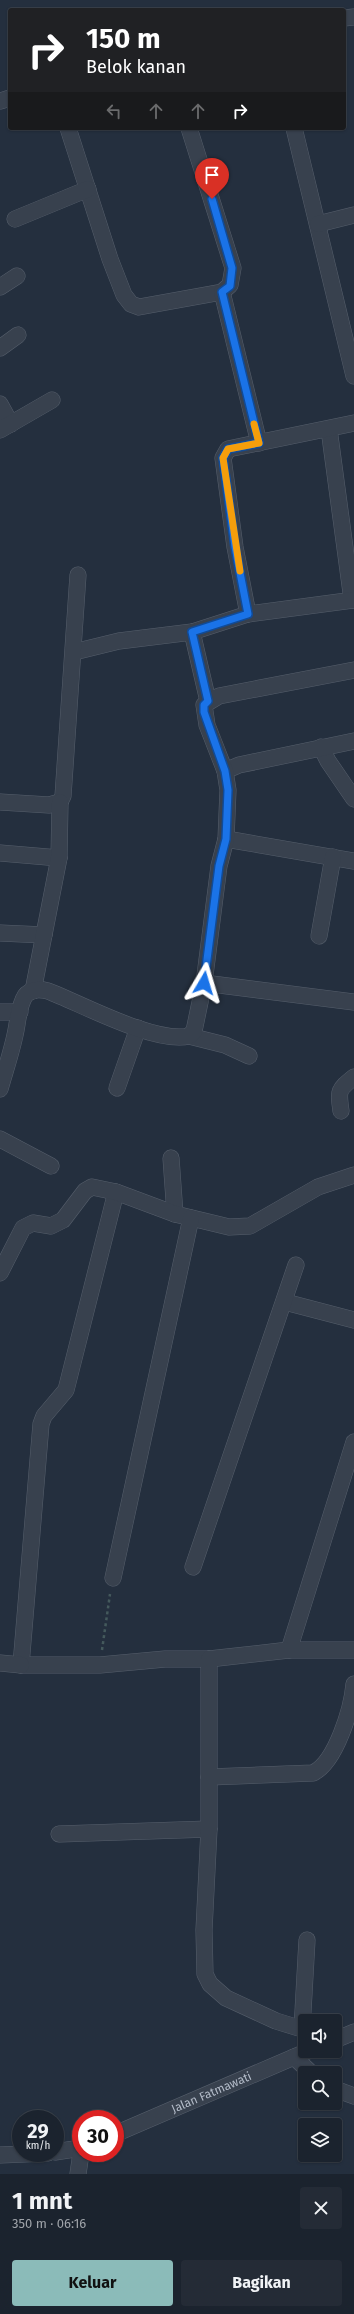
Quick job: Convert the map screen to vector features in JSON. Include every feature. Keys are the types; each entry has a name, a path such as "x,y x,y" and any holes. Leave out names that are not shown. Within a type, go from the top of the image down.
{"street":[{"path":"69,130 110,259 124,295 131,304 139,307 222,292 230,286 232,268 190,130"},
{"path":"294,130 354,376"},
{"path":"15,219 88,189"},
{"path":"318,224 354,215"},
{"path":"0,287 17,276"},
{"path":"222,292 259,443"},
{"path":"0,348 18,335"},
{"path":"0,404 5,427 52,400"},
{"path":"248,614 235,547 223,458 228,449 354,423"},
{"path":"74,652 119,641 192,632 248,614 353,600 329,429"},
{"path":"33,991 59,858 60,802 63,796 74,652 78,575"},
{"path":"192,632 208,701"},
{"path":"189,1036 196,1025 204,983 219,866 226,839 228,790 225,771 204,712 204,705 208,701 219,696 282,682 354,670"},
{"path":"225,771 239,764 354,741"},
{"path":"322,747 328,761 354,799"},
{"path":"0,802 49,805 60,802"},
{"path":"226,839 354,861"},
{"path":"0,853 59,858"},
{"path":"319,936 333,857"},
{"path":"0,933 44,935"},
{"path":"204,983 354,1002"},
{"path":"0,1089 20,1012 26,995 40,989 138,1028 172,1037 189,1036 225,1045 249,1056"},
{"path":"0,1012 20,1012"},
{"path":"117,1088 138,1028"},
{"path":"341,1111 340,1090 342,1085 354,1076"},
{"path":"0,1139 51,1166"},
{"path":"172,1158 175,1214"},
{"path":"0,1273 20,1233 28,1225 39,1223 51,1226 63,1220 85,1191 92,1187 116,1192 175,1214 229,1227 250,1226 318,1187 354,1175"},
{"path":"21,1665 41,1424 44,1416 66,1390 116,1192"},
{"path":"112,1578 191,1218"},
{"path":"193,1567 285,1302 296,1265"},
{"path":"285,1302 354,1320"},
{"path":"289,1650 354,1442"},
{"path":"0,1663 21,1665 100,1664 166,1659 209,1658 289,1650 354,1650"},
{"path":"209,1658 209,1828 204,1930 205,1964 208,1979 215,1989 226,1998 276,2021 298,2029"},
{"path":"209,1777 313,1773 318,1770 328,1759 349,1714 354,1684"},
{"path":"59,1834 209,1828"},
{"path":"304,2014 307,1940"},
{"path":"342,2037 354,2032"},
{"name":"Jalan Fatmawati","path":"124,2130 298,2055"},
{"path":"342,2092 354,2096"},
{"path":"0,2155 12,2154"},
{"path":"78,2174 80,2162"}],"path":[{"path":"100,1664 112,1578"}],"slow traffic":[{"path":"240,571 235,547 223,458 228,449 259,443 254,424"}],"route":[{"path":"204,983 219,866 226,839 228,790 225,771 218,756 204,712 204,705 208,701 192,632 248,614 235,547 223,458 228,449 259,443 222,292 230,286 232,268 226,242 212,199"}]}
